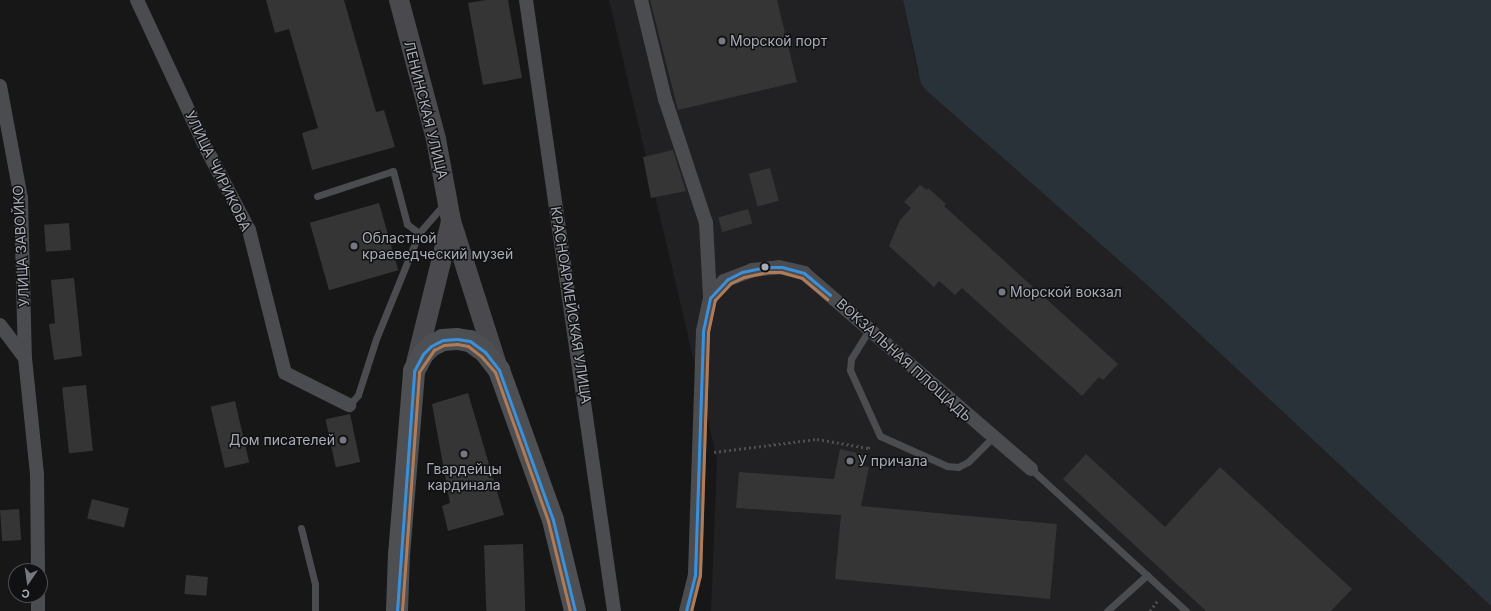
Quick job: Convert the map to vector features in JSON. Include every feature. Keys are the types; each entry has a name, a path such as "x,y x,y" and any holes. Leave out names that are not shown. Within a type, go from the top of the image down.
{"main road":[{"name":"ЛЕНИНСКАЯ УЛИЦА","path":"399,0 436,139 451,221 499,370 553,520 575,611"},
{"name":"ЛЕНИНСКАЯ УЛИЦА","path":"414,370 451,221"},
{"path":"397,611 400,547 414,370 423,354 431,346 443,340 457,339 470,341 485,352 499,370"}],"street":[{"name":"УЛИЦА ЧИРИКОВА","path":"136,0 207,150 249,230 285,373 349,405"},
{"name":"КРАСНОАРМЕЙСКАЯ УЛИЦА","path":"526,0 588,417 614,611"},
{"path":"641,0 665,99 706,223 710,298 703,331 695,575 686,611"},
{"name":"УЛИЦА ЗАВОЙКО","path":"0,86 21,198 25,358 38,474 38,563"},
{"name":"ВОКЗАЛЬНАЯ ПЛОЩАДЬ","path":"710,298 724,281 742,272 766,267 787,268 813,279 992,438 1031,469"},
{"path":"0,325 25,358"}],"lane":[{"path":"317,196 393,171 407,224 419,234"},
{"path":"349,405 358,395 376,339 419,234 447,200"},
{"path":"869,330 851,359 850,370 874,427 880,436 946,466 958,467 968,462 992,438"},
{"path":"1031,469 1186,611"},
{"path":"301,528 315,584 315,611"},
{"path":"1107,611 1147,575"}],"path":[{"path":"700,453 817,439 868,448 889,441"}],"shaded area":[{"path":"609,0 903,0 917,70 927,91 1147,285 1491,606 1491,611 711,611 717,459"},
{"path":"903,0 1491,0 1491,606 1147,285 927,91 921,84"}],"building":[{"path":"266,0 344,0 376,112 384,110 395,147 312,170 302,133 318,128 289,29 275,33"},
{"path":"486,0 508,0 522,78 483,85 468,3"},
{"name":"Морской порт","path":"650,0 777,0 797,82 678,110"},
{"path":"673,150 686,191 651,198 643,157"},
{"path":"770,168 779,201 758,207 749,174"},
{"name":"Морской вокзал","path":"920,185 927,190 928,188 946,204 944,206 1118,364 1103,380 1099,377 1082,396 962,288 955,295 939,281 934,287 889,246 900,220 911,208 904,202"},
{"name":"Областной краеведческий музей","path":"379,203 398,270 329,290 310,223"},
{"path":"748,209 752,223 722,232 718,218"},
{"path":"69,223 71,250 46,252 44,225"},
{"path":"74,278 82,356 54,360 49,324 55,323 51,280"},
{"path":"86,385 93,451 69,453 62,388"},
{"name":"Гвардейцы кардинала","path":"468,393 504,515 448,531 442,506 450,503 432,404"},
{"path":"235,401 249,462 225,468 211,407"},
{"name":"Дом писателей","path":"350,414 360,462 336,467 326,419"},
{"path":"840,449 862,454 864,456 862,466 869,467 861,506 1057,524 1050,599 835,579 841,515 736,508 739,472 834,479"},
{"path":"1086,454 1165,527 1220,467 1352,589 1331,611 1206,611 1063,479"},
{"path":"92,499 129,508 124,528 87,518"},
{"path":"19,509 21,540 2,541 0,510"},
{"path":"523,544 525,611 486,611 484,545"},
{"path":"186,575 208,577 206,596 184,594"}],"transit line":[{"path":"686,611 695,575 703,331 710,298 728,279 742,272 766,267 782,267 804,273 830,295"},
{"path":"691,611 700,575 708,332 715,300 731,283 744,277 767,272 781,272 802,278 827,299"},
{"path":"397,611 414,371 423,354 431,346 443,340 457,339 470,341 485,352 499,370 553,520 575,611"},
{"path":"402,611 419,372 434,350 444,345 457,344 468,346 481,356 495,372 548,521 570,611"}],"place":[{"name":"Морской порт","path":"722,41"},
{"name":"Областной краеведческий музей","path":"354,246"},
{"name":"Морской вокзал","path":"1002,292"},
{"name":"Дом писателей","path":"343,440"},
{"name":"Гвардейцы кардинала","path":"464,454"},
{"name":"У причала","path":"850,461"}]}
